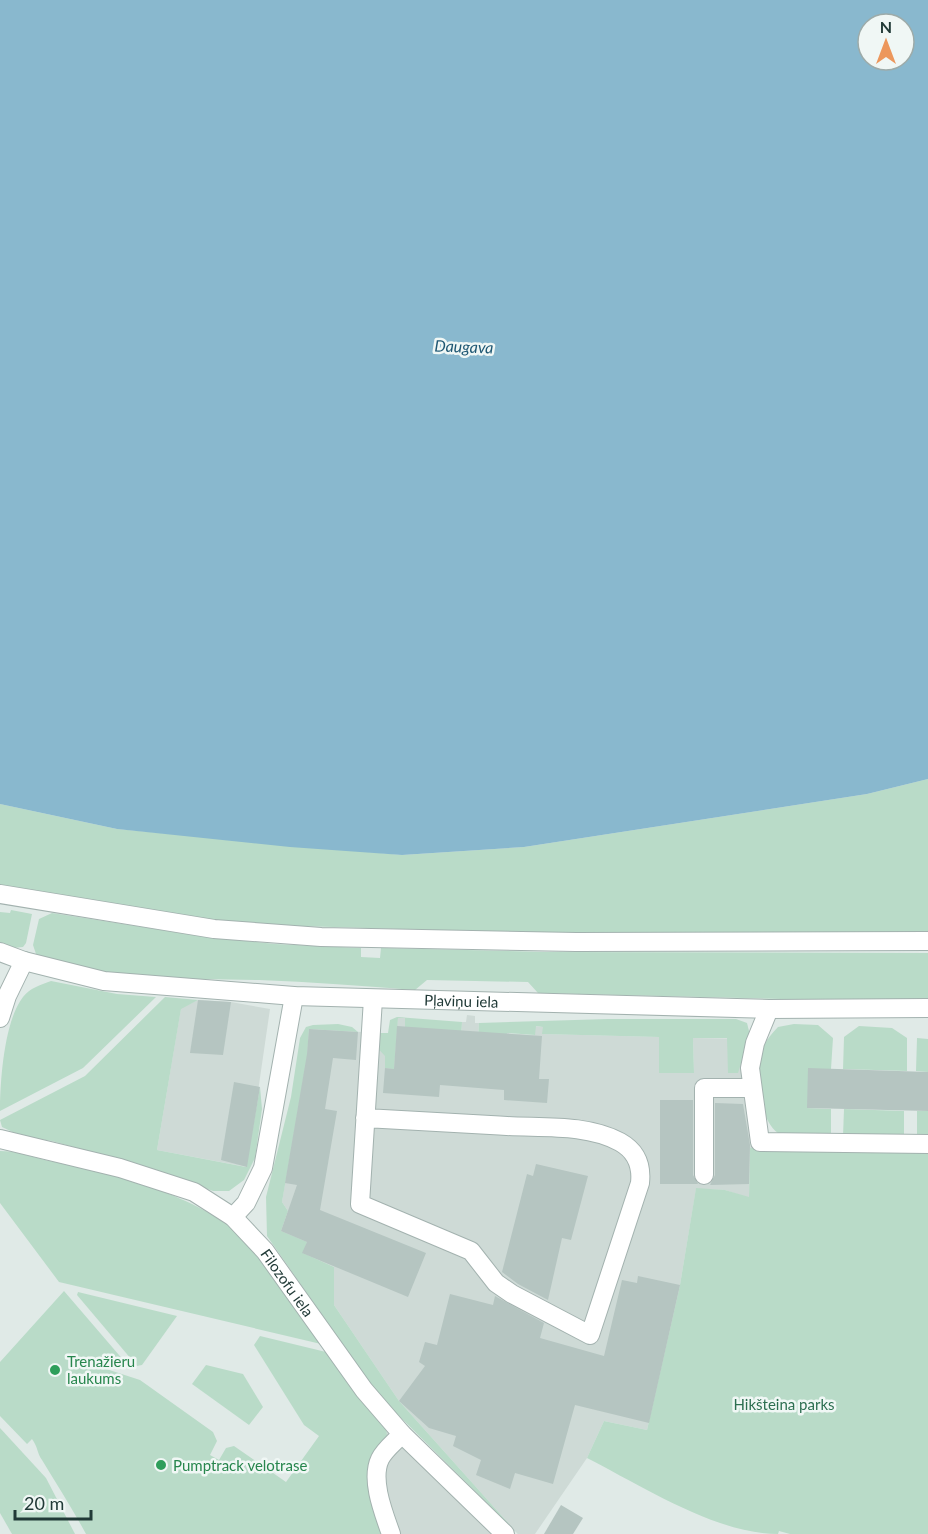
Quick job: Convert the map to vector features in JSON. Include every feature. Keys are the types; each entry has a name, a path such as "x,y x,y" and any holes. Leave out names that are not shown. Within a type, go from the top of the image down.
{"street":[{"path":"0,894 214,929 321,937 576,942 928,941"},
{"name":"Pļaviņu iela","path":"0,952 24,961 104,981 294,996 769,1009 928,1008"},
{"path":"0,1018 7,996 24,961"},
{"path":"233,1217 246,1203 263,1168 294,996"},
{"path":"365,1118 585,1131 620,1142 631,1150 642,1171 640,1184 590,1335 512,1294 496,1283 471,1251 360,1204 365,1118 373,999"},
{"path":"769,1009 751,1058 752,1088 760,1142 928,1144"},
{"path":"704,1175 704,1088 752,1088"},
{"name":"Filozofu iela","path":"0,1140 120,1168 173,1185 194,1192 233,1217 265,1251 364,1390 402,1434 505,1534"},
{"path":"391,1534 377,1481 377,1470 384,1453 402,1434"}],"shaded area":[{"path":"198,1000 231,1002 270,1009 247,1167 157,1150 181,1008"},
{"path":"467,1015 475,1016 475,1023 479,1023 478,1038 506,1033 534,1035 535,1026 543,1027 543,1034 659,1037 659,1073 694,1073 693,1038 768,1039 765,1149 750,1149 749,1198 725,1190 696,1189 680,1285 647,1430 604,1421 587,1458 535,1534 518,1534 399,1401 334,1305 334,1267 302,1253 281,1231 288,1211 282,1202 309,1029 396,1034 398,1017 406,1018 405,1026 461,1038 462,1022 466,1022"},
{"path":"386,1428 493,1534 385,1534 368,1468 371,1455 382,1445"}],"green space":[{"path":"928,779 928,935 568,934 265,925 194,918 0,886 0,804 117,829 402,855 524,847 867,794"},
{"path":"11,910 32,914 26,943 23,947 13,948 0,944 0,912 10,913"},
{"path":"52,913 201,936 275,944 361,948 361,957 380,958 381,948 547,952 928,953 928,1000 861,1001 538,993 528,982 427,980 415,990 259,980 146,977 90,970 36,954 33,945 39,919"},
{"path":"51,981 117,994 156,997 83,1068 0,1111 4,1052 11,1021 23,997 29,991"},
{"path":"165,997 198,1000 181,1009 157,1150 246,1167 260,1087 262,1109 255,1158 244,1180 229,1191 213,1191 157,1170 52,1141 21,1136 2,1127 0,1120 85,1076"},
{"path":"397,1017 462,1022 461,1038 405,1027 405,1018 398,1018 394,1069 385,1068 385,1056 373,1043 373,1033 388,1033 390,1020"},
{"path":"608,1019 736,1019 747,1023 750,1035 738,1073 728,1073 727,1038 693,1038 694,1073 659,1073 659,1037 542,1034 543,1027 536,1026 535,1035 507,1033 506,1041 478,1039 479,1023"},
{"path":"338,1024 352,1027 358,1032 309,1029 307,1057 282,1202 288,1211 281,1231 307,1242 303,1253 334,1267 334,1305 399,1401 518,1534 378,1395 267,1236 266,1197 291,1097 300,1038 306,1027"},
{"path":"794,1024 818,1025 833,1038 831,1069 807,1108 831,1109 831,1136 778,1133 767,1119 763,1109 759,1088 762,1050 778,1027"},
{"path":"859,1026 892,1028 907,1038 907,1071 843,1069 844,1037"},
{"path":"917,1038 928,1039 928,1072 916,1071"},
{"path":"844,1109 904,1111 904,1136 843,1136"},
{"path":"917,1111 928,1111 928,1136 917,1136"},
{"name":"Hikšteina parks","path":"750,1148 928,1152 928,1534 754,1532 730,1526 680,1506 587,1458 604,1421 647,1430 680,1285 696,1188 725,1190 749,1197"},
{"path":"0,1151 22,1154 125,1179 180,1198 205,1211 228,1225 247,1242 321,1344 59,1282 0,1203"},
{"path":"64,1291 131,1369 96,1357 94,1365 140,1380 213,1432 217,1441 210,1455 219,1460 226,1448 234,1446 286,1482 319,1436 304,1425 254,1345 260,1336 326,1352 356,1395 386,1428 387,1436 371,1455 368,1468 385,1534 86,1534 40,1457 32,1439 27,1444 0,1416 0,1362"},
{"path":"78,1292 177,1316 142,1365 137,1366 77,1295"},
{"path":"206,1365 243,1374 263,1407 249,1425 192,1384"},
{"path":"0,1428 46,1478 75,1534 12,1534 0,1513"}],"water":[{"name":"Daugava","path":"0,0 928,0 928,779 867,794 524,847 402,855 290,847 117,829 0,804"}],"building":[{"path":"198,1000 231,1002 223,1055 190,1053"},
{"path":"397,1026 542,1036 539,1079 549,1079 547,1103 504,1100 504,1090 440,1085 439,1097 383,1093 385,1068 394,1069"},
{"path":"309,1029 358,1032 356,1060 333,1058 325,1109 337,1111 320,1210 426,1253 408,1297 302,1253 307,1242 281,1231 297,1185 285,1183 307,1054"},
{"path":"808,1068 928,1072 928,1111 807,1108"},
{"path":"234,1082 260,1087 247,1167 221,1160"},
{"path":"660,1100 693,1100 693,1175 698,1184 660,1184"},
{"path":"715,1103 743,1104 750,1145 749,1184 710,1185 715,1175"},
{"path":"536,1164 588,1176 571,1240 562,1238 548,1300 518,1284 502,1272 527,1174 533,1176"},
{"path":"638,1276 680,1285 649,1423 575,1405 553,1484 515,1473 510,1489 476,1475 481,1460 453,1446 456,1436 429,1428 399,1401 425,1366 419,1362 425,1342 437,1345 450,1294 493,1305 495,1296 544,1323 540,1338 604,1356 622,1280 637,1283"},
{"path":"561,1505 583,1518 573,1534 544,1534"}],"place":[{"name":"Trenažieru laukums","path":"55,1370"},
{"name":"Pumptrack velotrase","path":"161,1465"}]}
